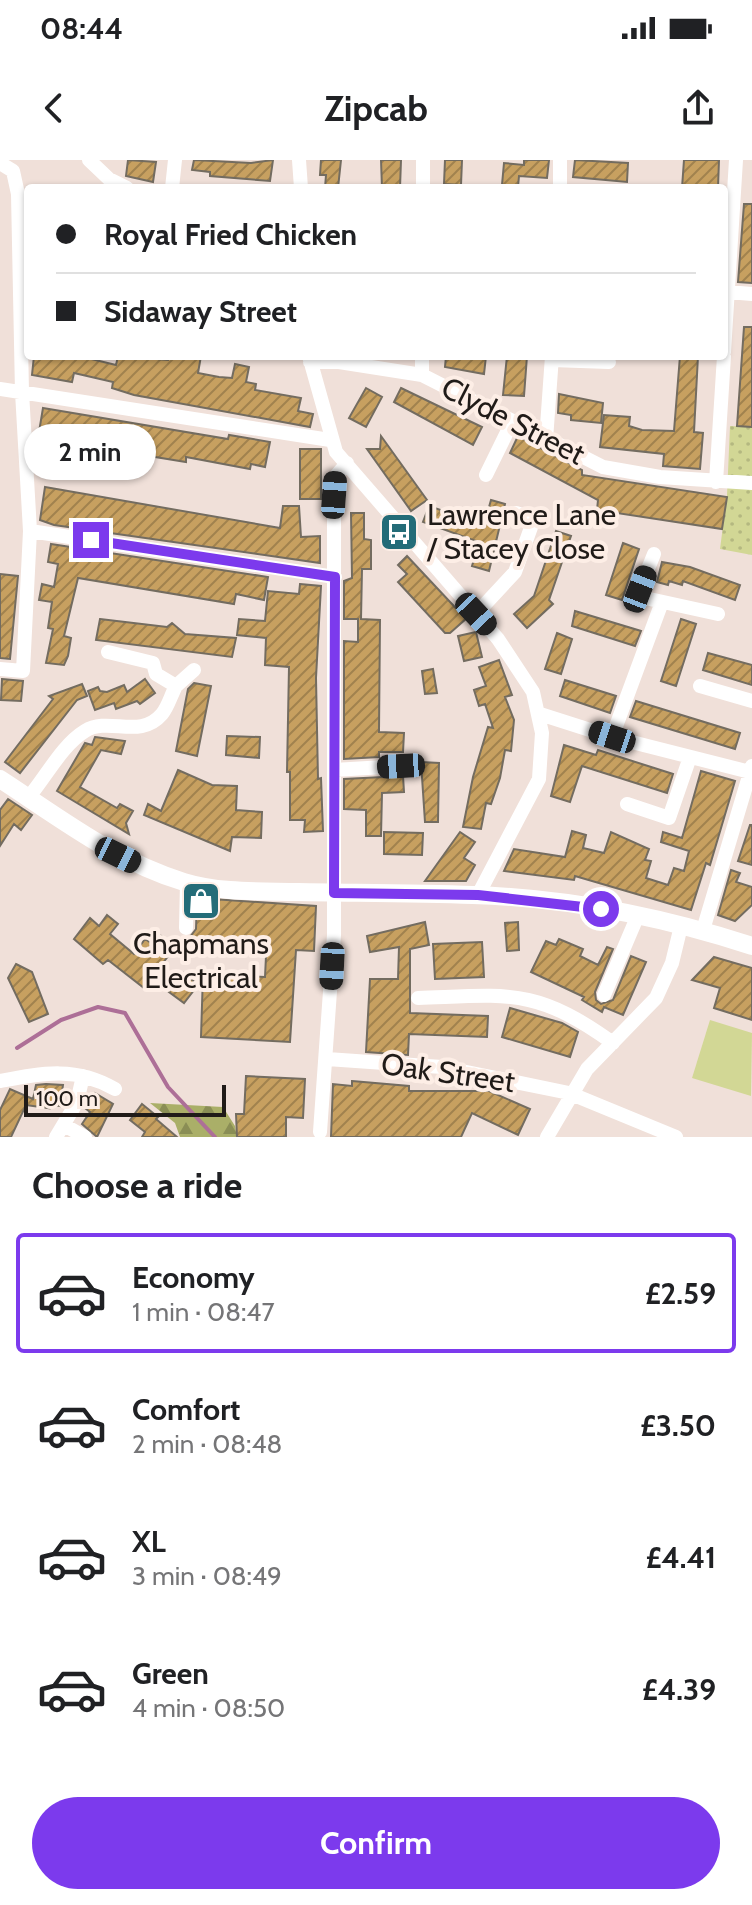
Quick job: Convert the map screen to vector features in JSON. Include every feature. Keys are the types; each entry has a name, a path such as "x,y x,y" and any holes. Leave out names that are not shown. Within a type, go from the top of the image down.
{"main road":[{"path":"0,779 118,855 187,883 244,891 478,895 642,916 703,930 752,946"}],"street":[{"path":"89,160 119,184"},
{"path":"172,184 175,160"},
{"path":"299,160 301,184"},
{"path":"423,160 423,184"},
{"path":"560,160 560,184"},
{"path":"736,160 728,292 752,294"},
{"path":"0,163 13,171 18,194 22,392 30,531 23,671 0,669"},
{"path":"309,360 330,440 510,653 533,692 540,714 539,779 478,895"},
{"name":"Clyde Street","path":"319,360 422,375 603,467 716,482 752,483"},
{"path":"422,360 422,375"},
{"path":"546,440 552,360"},
{"path":"580,360 609,362"},
{"path":"716,482 724,360"},
{"path":"0,389 330,440"},
{"path":"486,475 512,422"},
{"path":"320,1132 334,935 335,477 347,463"},
{"path":"476,614 515,572 539,520 516,513"},
{"path":"30,531 335,577"},
{"path":"654,554 640,589 645,598 718,614"},
{"path":"612,737 662,602"},
{"path":"108,652 153,663 156,674 176,686"},
{"path":"28,798 68,747 88,728 123,729 151,723 164,713 176,686 194,670"},
{"path":"700,686 752,701"},
{"path":"540,714 612,737 751,769 703,930"},
{"path":"627,804 669,818 690,757"},
{"path":"334,770 401,766"},
{"path":"186,928 187,883"},
{"path":"604,995 642,916"},
{"path":"547,1137 569,1093 656,998 672,963 681,926"},
{"path":"418,998 516,995 554,1005 613,1043"},
{"name":"Oak Street","path":"327,1059 442,1067 569,1093 676,1137"},
{"path":"0,1081 56,1071 83,1076 115,1089"},
{"path":"83,1076 77,1102 60,1131 85,1137"}],"green space":[{"path":"730,426 752,427 752,555 720,549 727,495"},
{"path":"710,1020 752,1033 751,1096 692,1078"},
{"path":"150,1103 223,1107 235,1126 237,1137 180,1137 175,1123"}],"building":[{"path":"128,160 156,162 153,182 126,176"},
{"path":"194,160 251,163 273,160 270,181 210,176 210,172 192,170"},
{"path":"321,160 341,160 338,184 325,184 326,175 320,175"},
{"path":"381,160 401,160 400,184 382,184"},
{"path":"445,160 462,160 461,184 444,184"},
{"path":"524,160 549,160 547,178 519,176 518,184 502,184 504,163 524,165"},
{"path":"575,160 628,163 627,182 573,177"},
{"path":"684,160 719,160 718,184 682,184"},
{"path":"744,204 752,204 752,283 738,282"},
{"path":"744,327 752,327 752,427 737,426"},
{"path":"34,360 95,360 116,365 117,360 200,360 198,373 232,378 235,364 249,367 246,382 256,384 255,390 301,398 298,411 313,414 310,427 134,395 112,388 113,382 74,373 72,382 32,375"},
{"path":"446,360 486,360 484,374 445,367"},
{"path":"507,360 527,360 524,396 503,395"},
{"path":"680,360 698,360 694,432 703,433 700,469 663,466 664,454 600,447 604,415 630,417 629,426 642,430 674,431"},
{"path":"366,388 382,397 366,427 349,418"},
{"path":"401,388 482,427 473,445 394,402"},
{"path":"559,394 603,403 601,423 571,420 571,415 558,413"},
{"path":"43,408 228,439 229,435 270,442 265,467 251,464 250,469 186,457 186,462 38,438"},
{"path":"381,436 427,500 411,511 367,449 380,449"},
{"path":"518,436 582,470 582,475 727,497 722,529 597,510 598,500 510,453"},
{"path":"300,449 321,449 321,499 300,499"},
{"path":"45,487 280,528 283,506 299,506 301,537 320,536 320,563 54,525 40,520"},
{"path":"491,500 505,504 489,571 472,566 479,542 423,522 429,506 484,525"},
{"path":"351,513 364,513 364,539 371,540 371,569 362,569 361,619 380,620 379,732 404,733 403,752 379,752 379,757 344,759 344,641 358,642 358,619 344,619 344,581 352,578"},
{"path":"556,531 571,536 549,600 553,604 527,628 514,614 534,596"},
{"path":"623,543 639,549 622,600 606,595"},
{"path":"51,544 268,577 264,600 236,594 234,604 78,578 64,636 71,638 68,656 64,665 46,663 53,629 48,628 52,602 39,600 42,584 54,587 58,564 48,562"},
{"path":"407,556 466,619 450,633 445,633 398,582 407,574 398,565"},
{"path":"662,562 690,567 740,585 735,600 683,581 682,585 669,581 668,585 657,582"},
{"path":"0,574 18,576 10,659 0,658"},
{"path":"300,584 321,586 316,678 318,779 321,778 323,831 304,832 305,820 290,820 290,772 287,772 289,667 265,665 266,638 237,635 239,619 265,621 268,591 299,594"},
{"path":"575,611 641,631 635,646 572,626"},
{"path":"100,619 167,627 172,623 185,634 236,638 232,657 96,640"},
{"path":"681,619 696,624 676,686 661,681"},
{"path":"476,632 482,657 464,661 458,636"},
{"path":"557,633 572,639 561,674 545,669"},
{"path":"708,653 752,665 752,685 703,670"},
{"path":"499,660 512,695 505,697 514,720 511,751 505,750 500,778 491,804 486,803 481,829 463,827 473,777 488,727 493,728 485,704 479,706 474,690 486,686 479,667"},
{"path":"433,669 437,693 425,694 422,671"},
{"path":"2,679 23,681 21,701 1,700"},
{"path":"145,679 155,693 140,704 137,701 116,709 114,703 95,710 88,691 98,687 100,691 107,692 124,685 127,692"},
{"path":"565,680 616,696 610,713 560,696"},
{"path":"194,683 211,686 197,756 176,751 188,689"},
{"path":"82,684 87,696 77,700 20,773 5,762 53,699 49,696"},
{"path":"636,701 740,733 735,749 630,717"},
{"path":"227,736 260,737 259,758 226,755"},
{"path":"95,737 125,741 121,754 101,750 80,787 117,808 120,804 133,811 126,823 129,834 57,791 85,743 92,745"},
{"path":"564,745 596,755 598,750 673,774 667,793 582,766 570,802 551,796"},
{"path":"421,762 439,763 438,822 425,822"},
{"path":"178,770 212,785 237,786 236,810 262,812 261,838 232,837 230,851 144,815 148,804 161,811"},
{"path":"701,771 735,781 710,865 706,863 691,910 575,876 574,880 504,871 514,849 565,857 572,831 586,835 583,848 604,853 611,832 649,849 645,860 651,861 646,878 668,885 674,868 684,871 689,851 661,842 663,832 682,838"},
{"path":"403,776 404,792 382,793 381,836 366,836 366,810 344,809 344,779"},
{"path":"8,799 32,815 21,830 14,824 0,846 0,810"},
{"path":"752,825 752,865 738,861"},
{"path":"384,832 423,833 422,855 384,854"},
{"path":"460,832 475,842 464,858 475,865 466,881 425,881"},
{"path":"731,870 740,873 736,882 752,887 752,905 735,921 718,915"},
{"path":"197,898 316,906 314,951 296,950 290,1042 201,1037 203,974 265,977 266,956 190,937 196,929"},
{"path":"107,915 118,924 110,934 134,954 145,939 154,945 161,936 175,947 144,988 108,960 103,964 74,939 90,918 99,926"},
{"path":"425,922 429,945 410,949 410,1013 488,1016 487,1037 409,1034 408,1055 366,1052 370,979 398,979 399,947 370,952 367,936"},
{"path":"518,922 519,950 507,951 505,923"},
{"path":"559,939 583,949 580,956 598,965 607,947 613,949 595,992 596,1000 601,1004 613,1000 631,956 646,962 623,1015 604,1007 602,1012 582,1000 584,997 531,972 546,941 556,945"},
{"path":"482,942 484,977 435,979 433,944"},
{"path":"714,957 752,968 752,1020 714,1008 720,988 692,980"},
{"path":"16,964 32,972 48,1014 29,1022 8,978"},
{"path":"184,973 198,985 184,1003 169,992"},
{"path":"510,1008 562,1023 578,1032 570,1057 502,1037"},
{"path":"246,1076 305,1079 303,1118 286,1117 286,1137 237,1137 236,1114 244,1114"},
{"path":"352,1081 409,1086 409,1091 489,1091 530,1109 518,1135 472,1113 461,1137 331,1137 333,1084 352,1086"},
{"path":"36,1085 63,1085 60,1106 43,1103 48,1108 26,1105 11,1137 0,1137 0,1110 10,1089 33,1099"},
{"path":"95,1093 113,1104 97,1137 82,1124 90,1112 85,1108"},
{"path":"142,1104 177,1137 142,1137 145,1132 130,1120"}],"waterway":[{"path":"17,1048 61,1020 98,1007 125,1013 168,1087 215,1137"}],"place":[{"name":"Lawrence Lane / Stacey Close","path":"399,532"},
{"name":"Chapmans Electrical","path":"201,901"}],"route":[{"path":"91,540 335,577 334,893 478,895 601,909"}]}
